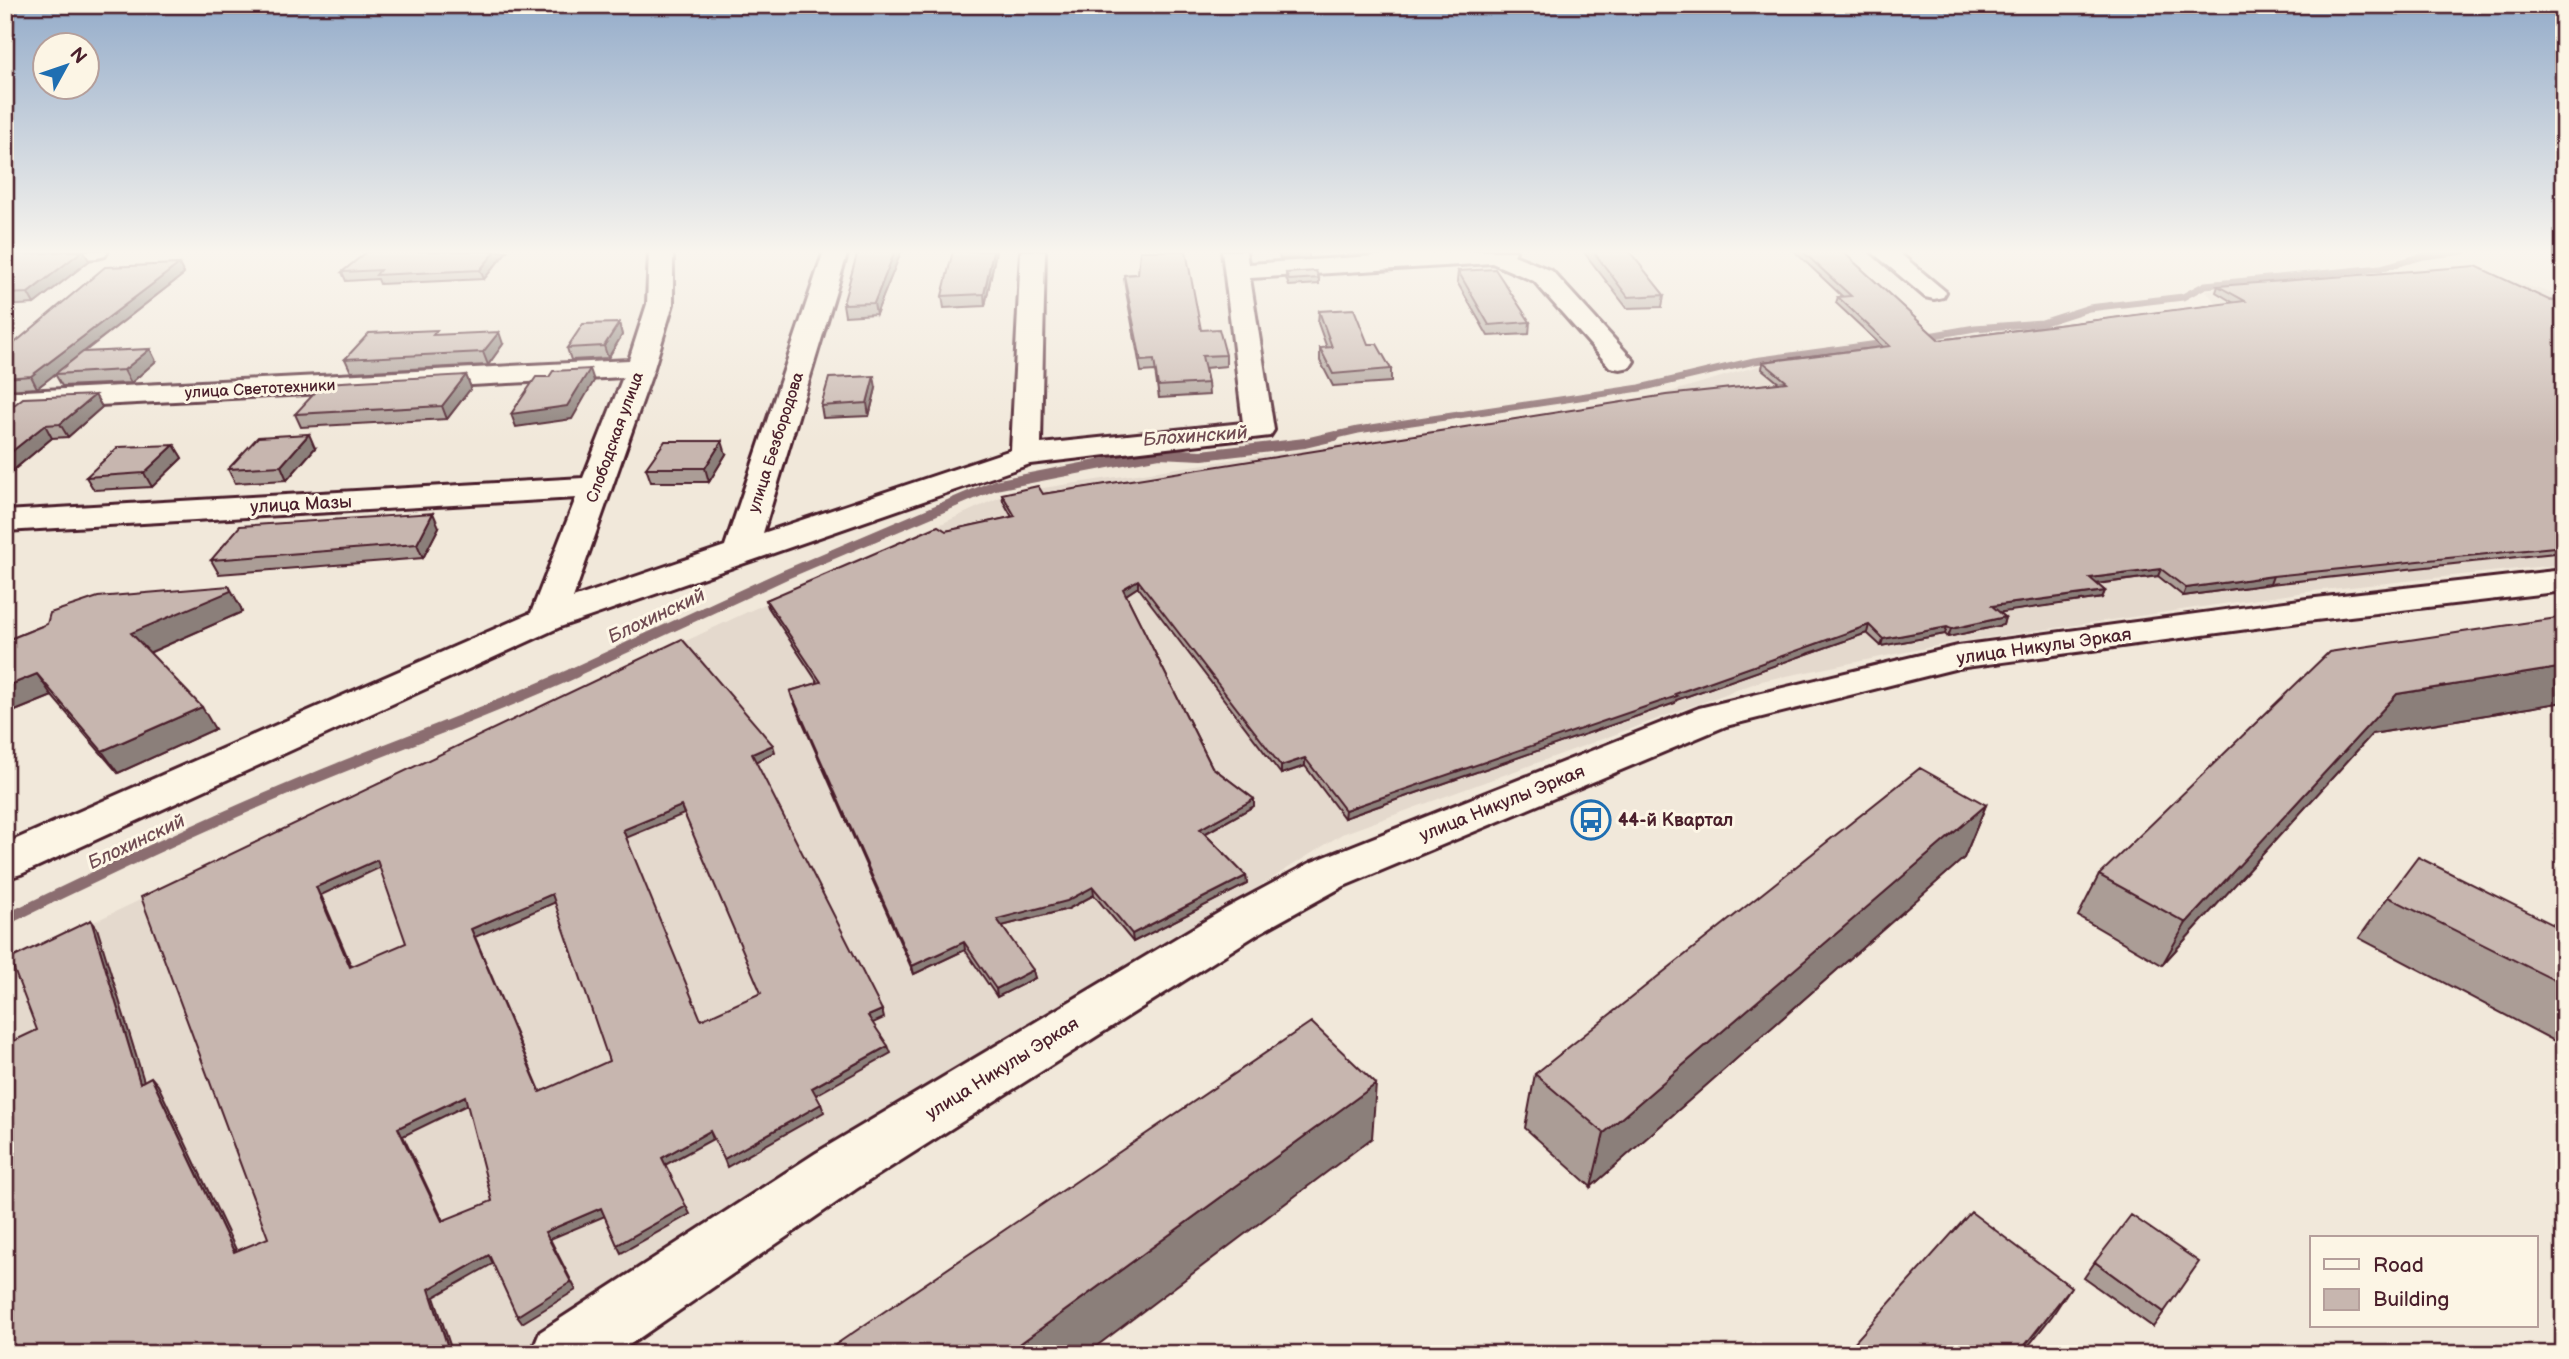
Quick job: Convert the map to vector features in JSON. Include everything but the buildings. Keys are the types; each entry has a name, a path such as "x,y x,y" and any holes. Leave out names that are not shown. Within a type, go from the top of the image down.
{"street":[{"name":"Слободская улица","path":"547,619 640,368 657,314"},
{"name":"улица Безбородова","path":"740,552 816,314"},
{"path":"1026,455 1031,314"},
{"path":"5,863 547,619 740,552 1026,455 1259,430 1242,314"},
{"path":"1578,314 1620,361"},
{"name":"улица Светотехники","path":"5,401 640,368"},
{"name":"улица Мазы","path":"5,521 596,487"},
{"name":"улица Никулы Эркая","path":"562,1354 835,1171 1241,921 1328,874 1713,717 1958,657 2307,610 2564,580"}],"shaded area":[{"path":"2147,314 2564,314 2564,564 2313,591 1951,643 1761,681 1342,834 524,1354 5,1354 5,964 745,613 1009,493 1650,398 1758,366"}],"waterway":[{"name":"Блохинский","path":"1923,337 1975,328 2042,323 2069,314"},
{"name":"Блохинский","path":"1328,437 1358,430 1640,388 1754,361 1893,342"},
{"name":"Блохинский","path":"572,673 784,575 995,485 1159,453 1202,455 1305,443 1335,436"},
{"name":"Блохинский","path":"5,920 276,794 576,672"}],"place":[{"name":"44-й Квартал","path":"1591,820"}]}
